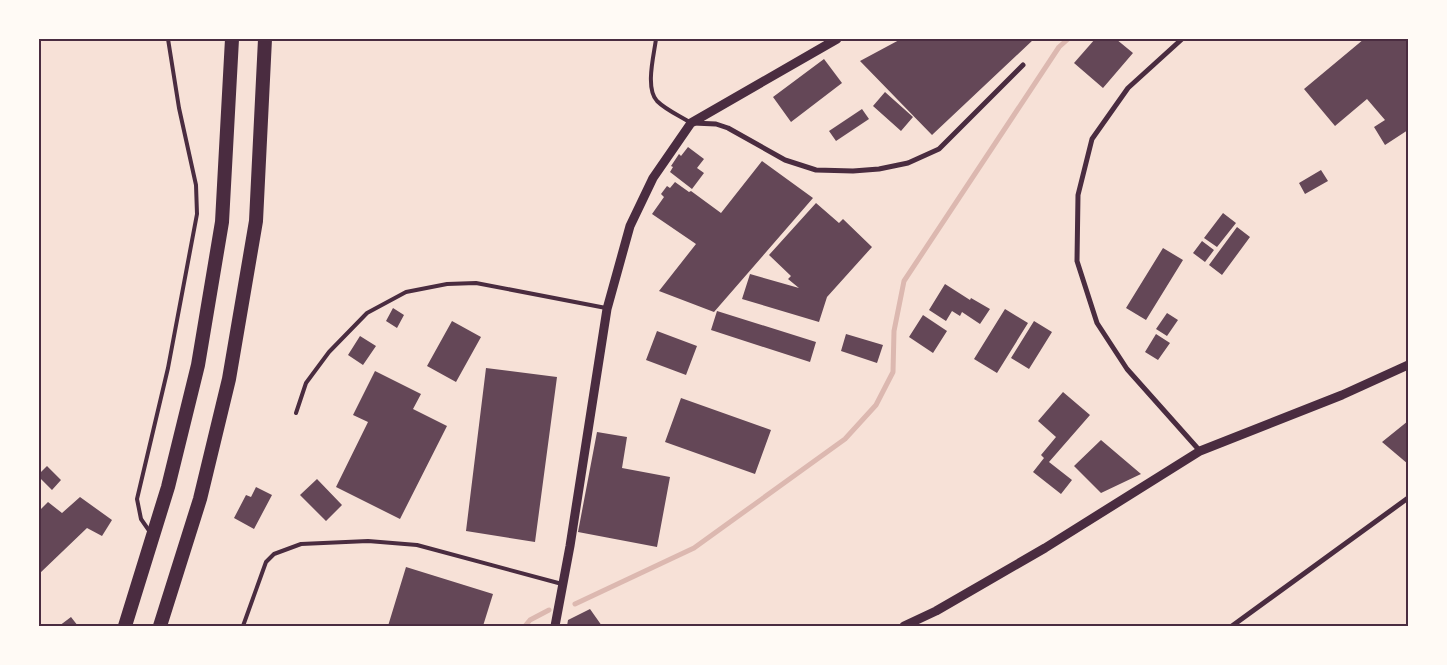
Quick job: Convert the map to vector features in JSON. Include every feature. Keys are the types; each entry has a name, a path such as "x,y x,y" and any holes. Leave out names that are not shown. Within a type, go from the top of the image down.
{"highway":[{"path":"125,626 168,487 198,365 222,222 232,39"},
{"path":"160,626 200,499 229,379 256,221 265,39"}],"street":[{"path":"555,626 570,546 607,309 630,226 653,178 690,123 837,39"},
{"path":"1182,39 1128,88 1092,139 1078,195 1077,261 1097,323 1127,369 1200,451"},
{"path":"690,123 716,124 728,128 785,160 816,170 853,171 879,169 908,163 939,149 1023,65"},
{"path":"904,626 936,611 1045,548 1200,451 1342,395 1408,365"},
{"path":"1232,626 1408,498"}],"lane":[{"path":"153,536 141,519 137,499 168,368 197,214 196,185 179,108 168,39"},
{"path":"656,39 650,83 652,91 657,101 690,123"},
{"path":"296,413 306,382 329,352 367,313 406,292 447,284 476,283 607,309"},
{"path":"243,626 266,562 274,554 301,544 368,541 417,545 563,584"}],"building":[{"path":"901,39 1034,39 932,135 860,61"},
{"path":"1095,39 1116,39 1133,53 1103,88 1074,63"},
{"path":"1364,39 1408,39 1408,130 1385,145 1374,127 1385,120 1367,99 1335,126 1304,89"},
{"path":"824,59 842,83 791,122 773,97"},
{"path":"885,92 913,117 901,131 873,106"},
{"path":"862,109 869,119 836,141 829,131"},
{"path":"688,147 704,159 697,168 704,173 692,189 670,172 673,167 671,166 679,154 681,156"},
{"path":"762,161 813,198 714,312 659,291 696,244 652,214 664,197 661,194 667,186 670,188 675,182 721,213"},
{"path":"1321,170 1328,181 1305,194 1299,183"},
{"path":"816,203 839,223 843,219 872,247 827,297 819,322 742,299 750,274 799,288 788,279 791,276 769,255"},
{"path":"1223,213 1236,223 1217,247 1204,238"},
{"path":"1237,227 1250,237 1222,275 1209,265"},
{"path":"1202,241 1214,250 1205,262 1193,253"},
{"path":"1163,248 1183,260 1146,320 1126,308"},
{"path":"945,284 970,300 971,298 990,309 980,324 962,312 960,316 952,311 946,321 929,310"},
{"path":"393,308 404,315 397,328 386,321"},
{"path":"1005,309 1028,323 997,373 974,359"},
{"path":"717,311 816,342 810,362 711,330"},
{"path":"1167,313 1178,320 1167,336 1156,329"},
{"path":"923,315 947,331 933,353 909,337"},
{"path":"452,321 481,337 456,382 427,366"},
{"path":"1034,321 1052,332 1029,369 1011,358"},
{"path":"657,331 697,346 686,375 646,360"},
{"path":"846,334 883,345 877,363 841,351"},
{"path":"1156,334 1170,343 1158,360 1145,352"},
{"path":"360,336 376,346 363,365 348,355"},
{"path":"486,368 557,377 535,542 466,531"},
{"path":"375,371 421,394 413,409 447,426 400,519 336,487 368,422 353,415"},
{"path":"1063,392 1090,415 1049,462 1072,480 1061,494 1033,472 1044,458 1041,455 1056,437 1038,421"},
{"path":"681,398 771,430 755,474 665,442"},
{"path":"1408,421 1408,464 1382,442"},
{"path":"597,432 627,437 622,468 670,477 657,547 578,532"},
{"path":"1101,440 1141,474 1101,493 1074,466"},
{"path":"47,466 61,480 52,490 39,477 39,474"},
{"path":"317,479 342,505 326,521 300,495"},
{"path":"256,487 272,495 254,529 234,518 246,495 251,497"},
{"path":"80,497 112,520 102,536 87,528 39,574 39,511 48,502 62,513"},
{"path":"406,567 493,594 483,626 388,626"},
{"path":"590,609 602,626 567,626 568,620"},
{"path":"71,617 78,626 59,626"}],"waterway":[{"path":"575,604 694,548 845,439 876,405 893,372 894,331 904,281 1059,47 1068,39"},
{"path":"525,626 530,620 549,610"}]}
